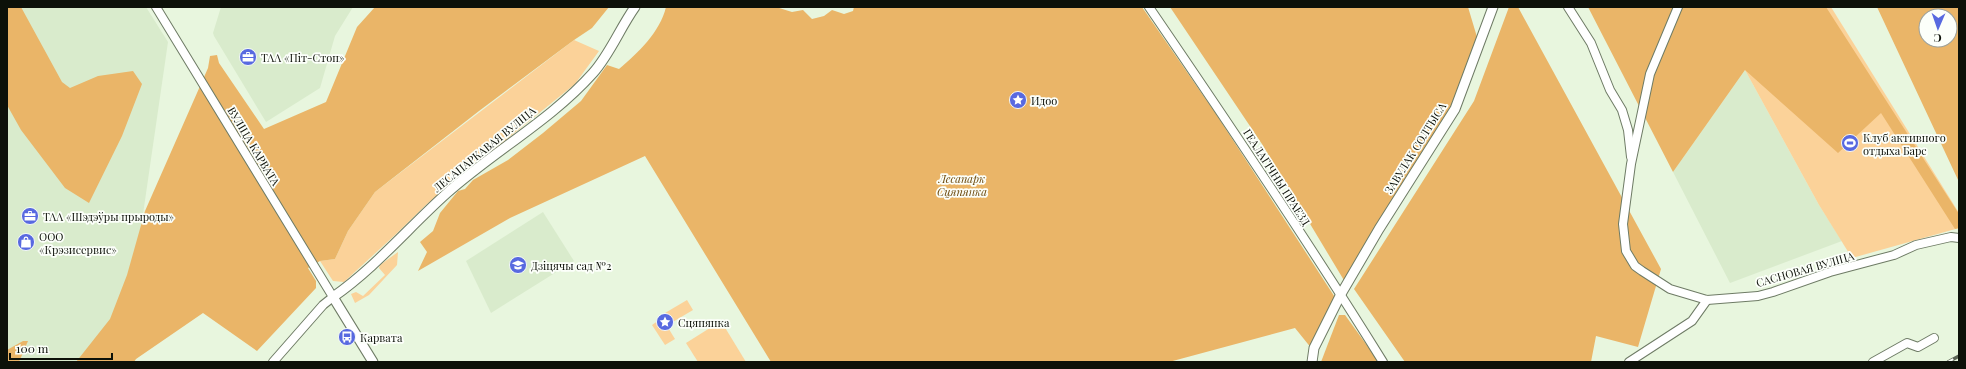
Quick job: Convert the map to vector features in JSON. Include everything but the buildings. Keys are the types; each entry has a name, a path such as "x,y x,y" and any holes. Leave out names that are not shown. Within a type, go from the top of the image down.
{"street":[{"name":"ВУЛІЦА КАРВАТА","path":"156,7 373,362"},
{"name":"ЛЕСАПАРКАВАЯ ВУЛІЦА","path":"333,297 344,290 451,190 574,92 594,72 635,7"},
{"name":"ГЕАЛАГІЧНЫ ПРАЕЗД","path":"1149,7 1237,135 1341,294 1383,362"},
{"name":"ЗАВУЛАК СОЛТЫСА","path":"1312,362 1314,348 1341,294 1383,223 1455,109 1493,7"},
{"path":"1568,7 1591,43 1610,90 1622,110 1628,130 1631,164"},
{"path":"1629,362 1692,321 1707,300 1670,289 1642,271 1630,259 1624,242 1623,224 1631,164 1650,74 1678,7"},
{"name":"САСНОВАЯ ВУЛІЦА","path":"1707,300 1758,296 1830,272 1894,255 1916,245 1950,237 1959,238"},
{"path":"273,362 323,305 333,297"},
{"path":"1873,362 1907,343 1918,347 1934,338"}],"shaded area":[{"path":"7,7 146,7 168,42 132,290 80,362 7,362"},
{"path":"221,7 353,7 335,36 320,88 266,122 214,36 213,33"},
{"name":"Клуб активного отдыха Барс","path":"1785,7 1831,7 1959,213 1959,228 1852,258 1819,205 1745,70"},
{"path":"574,40 599,51 575,84 427,204 344,282 333,281 320,261 335,259 348,231 375,192"},
{"path":"1745,70 1819,205 1842,241 1730,283 1673,172"},
{"name":"Дзіцячы сад №2","path":"543,212 574,261 491,313 466,261"},
{"path":"398,252 397,265 369,295 355,303 351,294 356,292 363,296 385,275 379,268 380,265"},
{"path":"687,300 693,310 671,323 665,313"},
{"path":"662,318 675,339 665,345 652,325"},
{"path":"721,321 746,362 698,362 686,343"}],"green space":[{"path":"7,7 21,7 62,82 70,88 98,76 133,71 142,84 122,136 89,203 65,188 21,130 7,105"},
{"path":"375,7 609,7 592,28 479,111 375,192 348,231 335,259 320,261 308,268 316,281 316,288 257,351 203,313 136,359 134,362 76,362 110,319 127,275 145,211 208,68 210,56 217,55 219,63 264,129 326,102 357,27"},
{"name":"Лесапарк Сцяпянка","path":"666,7 776,7 792,12 803,10 812,19 824,16 832,10 844,14 853,11 854,7 1142,7 1216,114 1338,302 1316,354 1295,328 1169,362 771,362 645,156 510,218 418,271 427,252 420,242 433,231 440,213 458,191 465,189 473,180 508,160 581,101 607,65 619,69 626,63 641,49 654,33"},
{"path":"1170,7 1468,7 1480,47 1460,93 1345,282 1262,144"},
{"path":"1509,7 1518,7 1661,269 1638,347 1596,336 1591,362 1405,362 1354,289 1474,101"},
{"path":"1588,7 1826,7 1959,214 1959,228 1955,229 1881,113 1838,153 1745,70 1673,172"},
{"path":"1877,7 1959,7 1959,182"},
{"path":"1339,315 1345,315 1379,362 1321,362"},
{"path":"23,341 28,341 19,362 7,362 7,350"}],"railway":[{"path":"1948,362 1959,356"}],"place":[{"name":"ТАА «Піт-Стоп»","path":"248,57"},
{"name":"Идоо","path":"1018,100"},
{"name":"Клуб активного отдыха Барс","path":"1850,143"},
{"name":"ТАА «Шэдэўры прыроды»","path":"30,216"},
{"name":"ООО «Крэзисервис»","path":"26,242"},
{"name":"Дзіцячы сад №2","path":"518,265"},
{"name":"Сцяпянка","path":"665,322"},
{"name":"Карвата","path":"347,337"}]}
